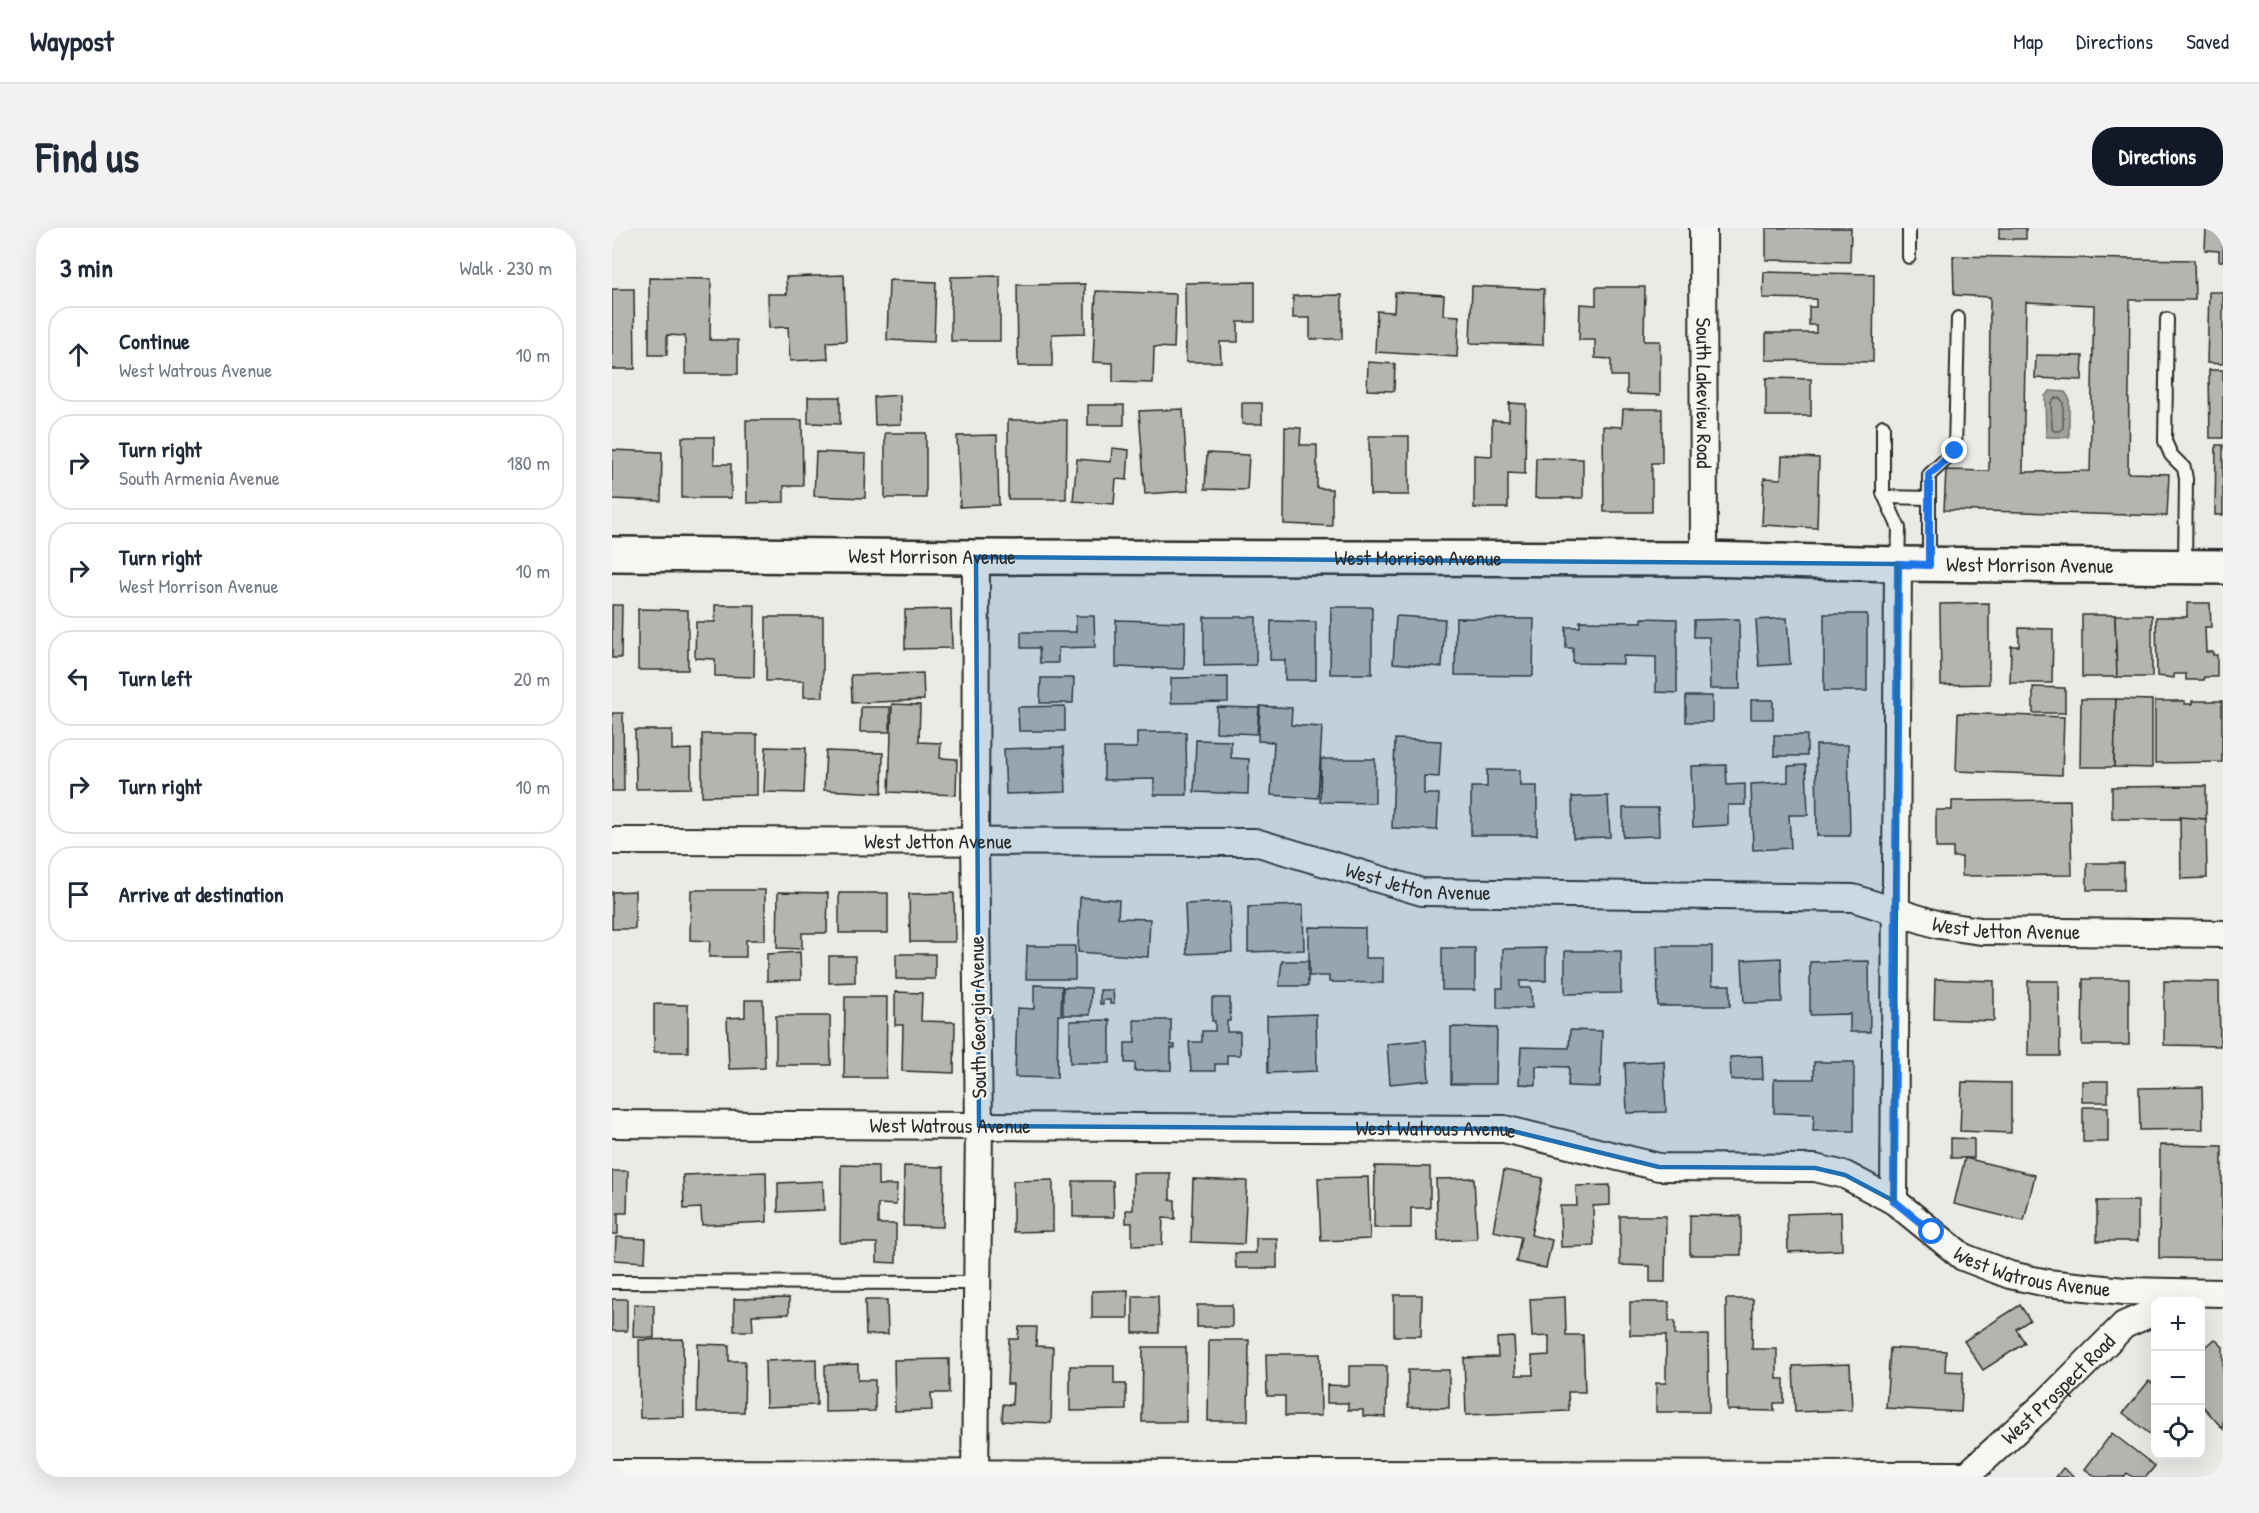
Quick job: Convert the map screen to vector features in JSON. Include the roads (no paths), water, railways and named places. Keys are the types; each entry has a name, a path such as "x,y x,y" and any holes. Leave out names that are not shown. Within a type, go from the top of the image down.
{"street":[{"name":"South Lakeview Road","path":"1703,228 1704,559"},
{"name":"West Morrison Avenue","path":"612,554 1704,559 2223,567"},
{"name":"South Georgia Avenue","path":"975,1475 979,1126 975,843 976,557"},
{"path":"1894,1201 1897,913 1914,564"},
{"name":"West Jetton Avenue","path":"612,841 1255,842 1422,892 1853,898 1939,925 1981,931 2223,934"},
{"name":"West Watrous Avenue","path":"612,1124 1504,1129 1659,1167 1815,1168 1845,1175 1894,1201 1963,1257 2010,1275 2047,1283 2187,1297 2223,1293"},
{"name":"West Prospect Road","path":"1966,1476 2047,1402 2124,1326 2151,1313"},
{"path":"612,1473 1966,1476"}],"lane":[{"path":"1909,228 1909,256"},
{"path":"1914,564 1929,498 1929,475 1955,451 1958,318"},
{"path":"2167,319 2165,441 2171,455 2184,468 2186,479 2185,567"},
{"path":"1883,426 1883,494 1914,564"},
{"path":"1885,497 1929,498"},
{"path":"612,1282 977,1283"}],"water":[{"path":"2050,391 2065,392 2069,398 2069,437 2046,437 2045,396"}]}
